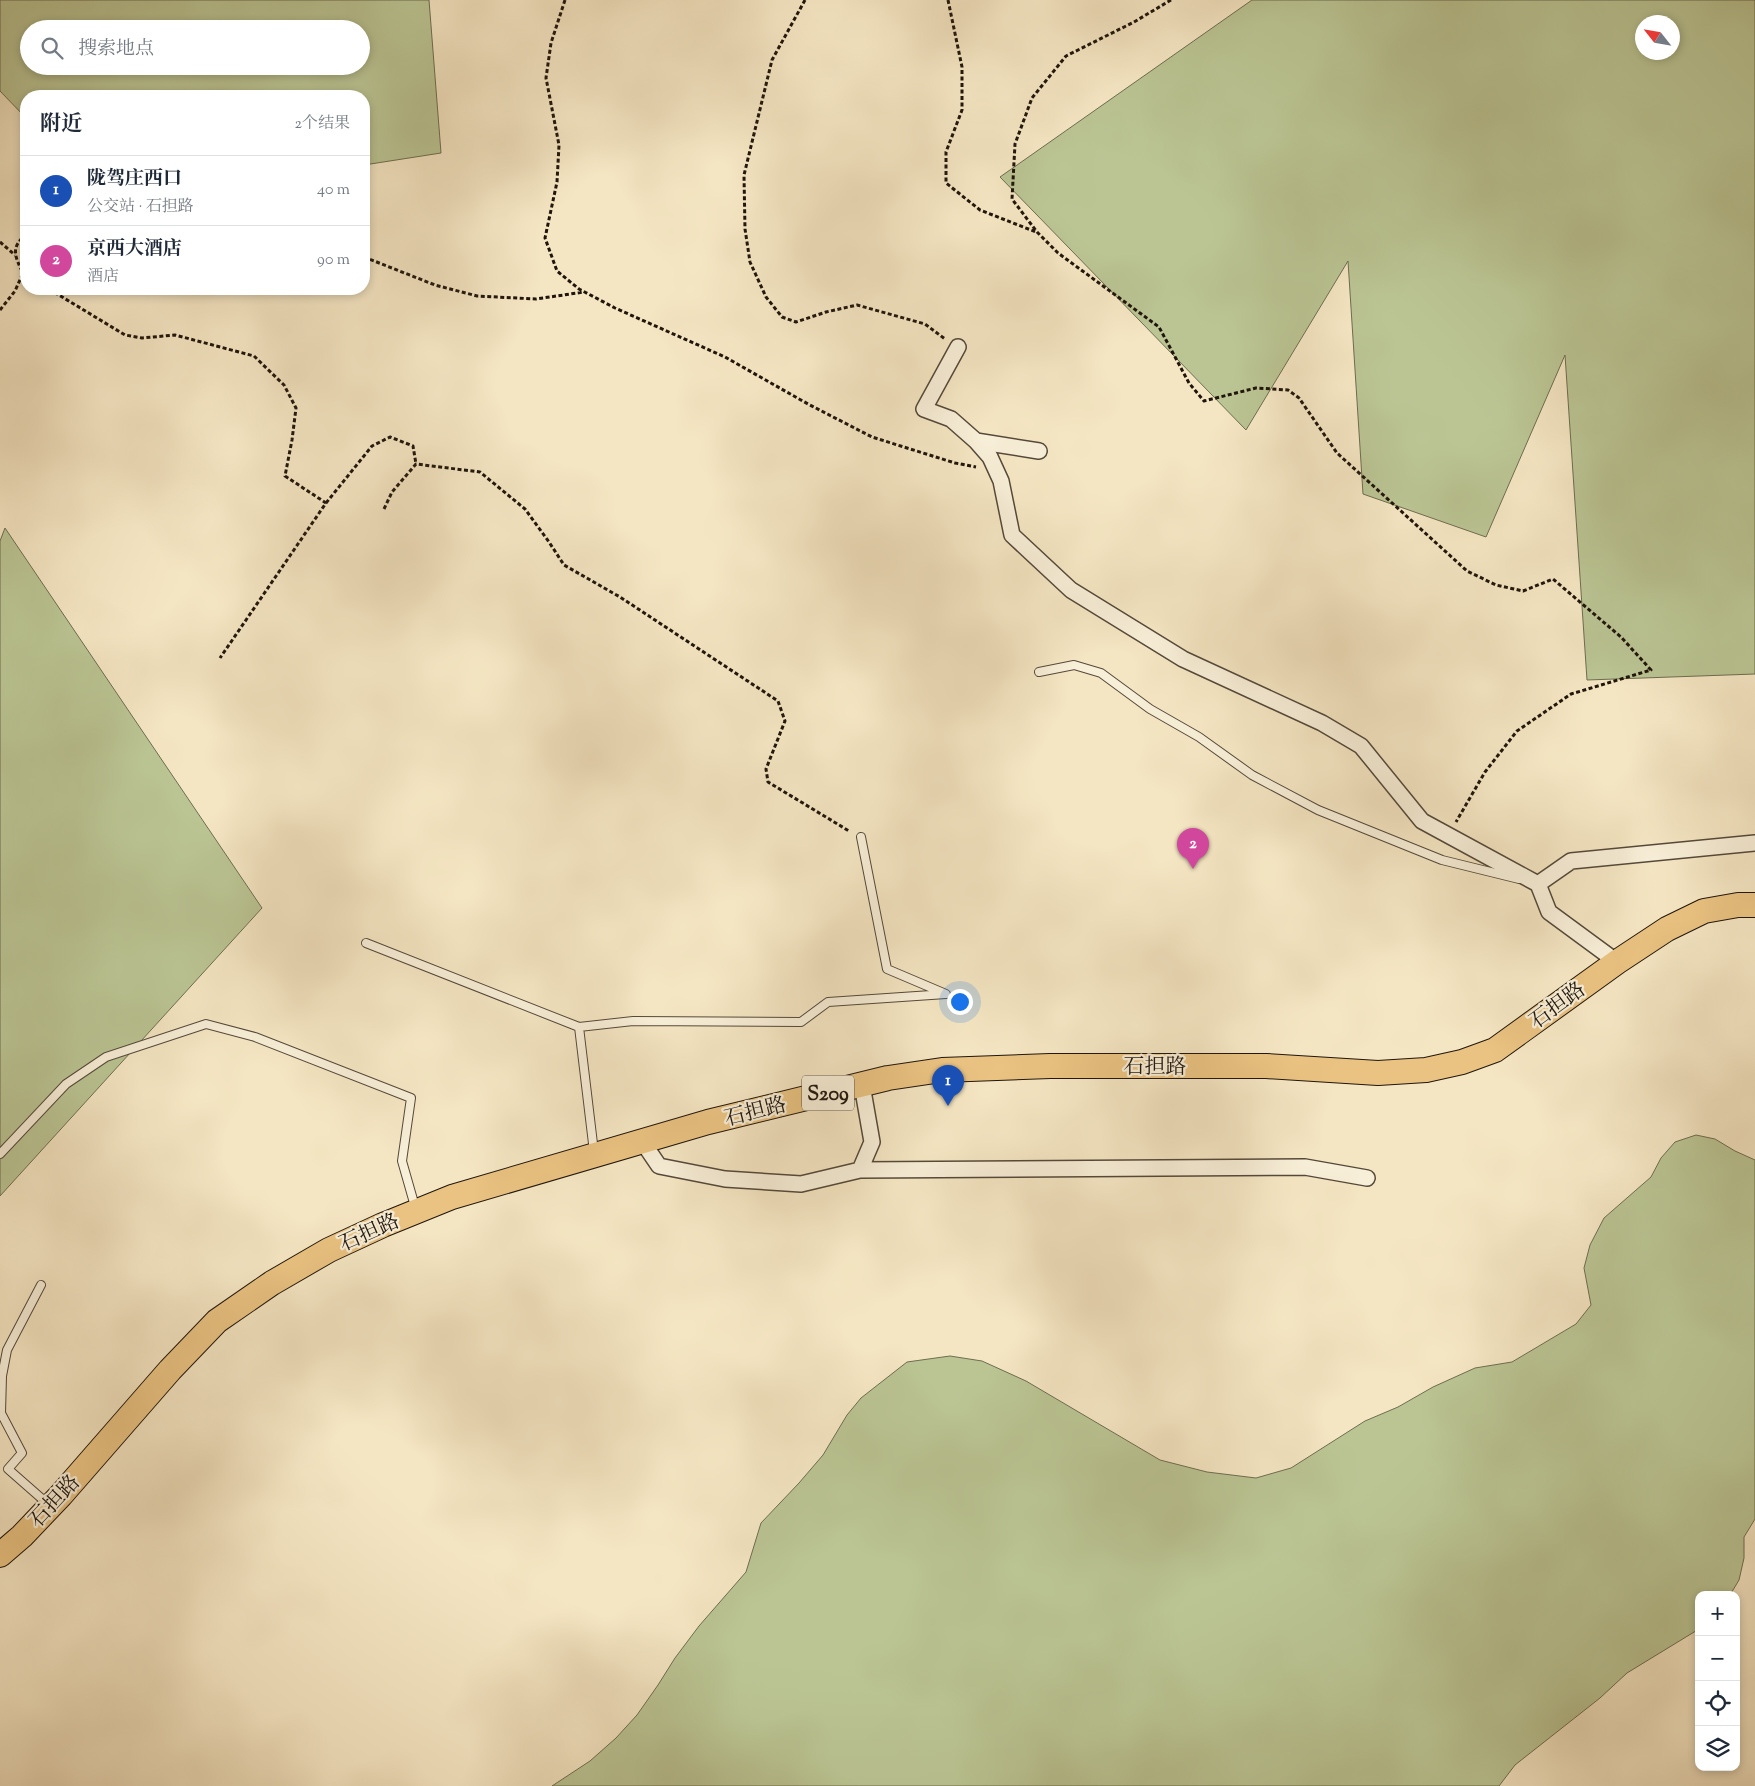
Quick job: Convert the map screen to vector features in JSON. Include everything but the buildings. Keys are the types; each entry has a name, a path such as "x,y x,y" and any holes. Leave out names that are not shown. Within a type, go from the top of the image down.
{"main road":[{"name":"石担路","path":"0,1555 22,1536 50,1506 170,1370 217,1321 272,1283 329,1250 452,1197 708,1122 888,1078 942,1070 1014,1067 1266,1066 1378,1073 1426,1070 1462,1062 1495,1050 1616,962 1667,929 1704,911 1738,905 1755,905"}],"street":[{"path":"958,347 924,409 951,419 976,441 990,457 1000,481 1012,535 1071,590 1183,659 1322,723 1361,746 1422,821 1538,884 1549,912 1616,962"},
{"path":"976,441 1039,451"},
{"path":"1538,884 1571,861 1755,843"},
{"path":"860,1170 872,1142 862,1084"},
{"path":"642,1141 659,1166 725,1179 801,1184 860,1170 1305,1167 1367,1178"}],"lane":[{"path":"1039,672 1074,666 1101,673 1150,709 1199,737 1252,775 1318,810 1442,860 1538,884"},
{"path":"366,943 579,1027 633,1021 800,1022 828,1002 946,994 887,969 861,837"},
{"path":"0,1154 66,1084 106,1057 206,1024 255,1037 412,1098 402,1161 416,1212"},
{"path":"579,1027 594,1155"},
{"path":"41,1285 6,1350 2,1376 1,1413 22,1452 4,1470 50,1506"}],"path":[{"path":"565,0 551,42 546,78 559,145 557,182 545,238 557,271 585,292 615,308 725,357 808,404 872,437 955,464 996,470"},
{"path":"805,0 772,60 744,175 745,229 750,262 766,297 782,316 796,322 826,312 857,305 925,324 958,347"},
{"path":"948,0 962,67 962,110 946,152 946,183 980,210 1037,232"},
{"path":"1171,0 1134,22 1066,56 1032,98 1015,144 1012,198 1037,232 1058,253 1159,328 1189,383 1204,401 1256,388 1288,390 1299,398 1336,453 1467,571 1496,585 1523,591 1553,579 1621,637 1651,670 1571,694 1517,731 1486,772 1449,836"},
{"path":"15,255 20,239"},
{"path":"0,242 15,255 20,264"},
{"path":"370,259 435,285 478,296 536,299 585,292"},
{"path":"0,310 20,282"},
{"path":"59,295 125,335 142,338 175,335 254,356 284,385 296,408 285,476 326,502"},
{"path":"220,658 326,502 372,446 390,437 412,446 416,464"},
{"path":"384,509 392,492 416,464"},
{"path":"416,464 480,472 525,509 564,566 620,597 778,701 785,721 766,769 768,782 861,837"}],"green space":[{"path":"0,0 429,0 441,153 370,164 370,90 20,90 20,112 0,91"},
{"path":"1252,0 1755,0 1755,674 1587,680 1565,355 1486,537 1363,494 1348,261 1246,430 1000,177"},
{"path":"5,528 262,908 0,1196 0,541"},
{"path":"1696,1135 1715,1139 1755,1160 1755,1519 1744,1537 1744,1558 1739,1580 1732,1591 1695,1591 1695,1631 1627,1673 1600,1698 1515,1765 1499,1786 552,1786 590,1761 616,1738 637,1715 699,1626 746,1572 761,1523 823,1455 847,1415 861,1398 907,1362 950,1356 982,1361 1026,1381 1160,1460 1207,1472 1256,1478 1291,1468 1365,1421 1398,1407 1433,1387 1475,1368 1512,1362 1576,1324 1591,1305 1584,1268 1590,1245 1604,1218 1651,1177 1661,1158 1675,1142"}],"place":[{"name":"京西大酒店","path":"1193,869"},
{"name":"陇驾庄西口","path":"948,1106"}]}
